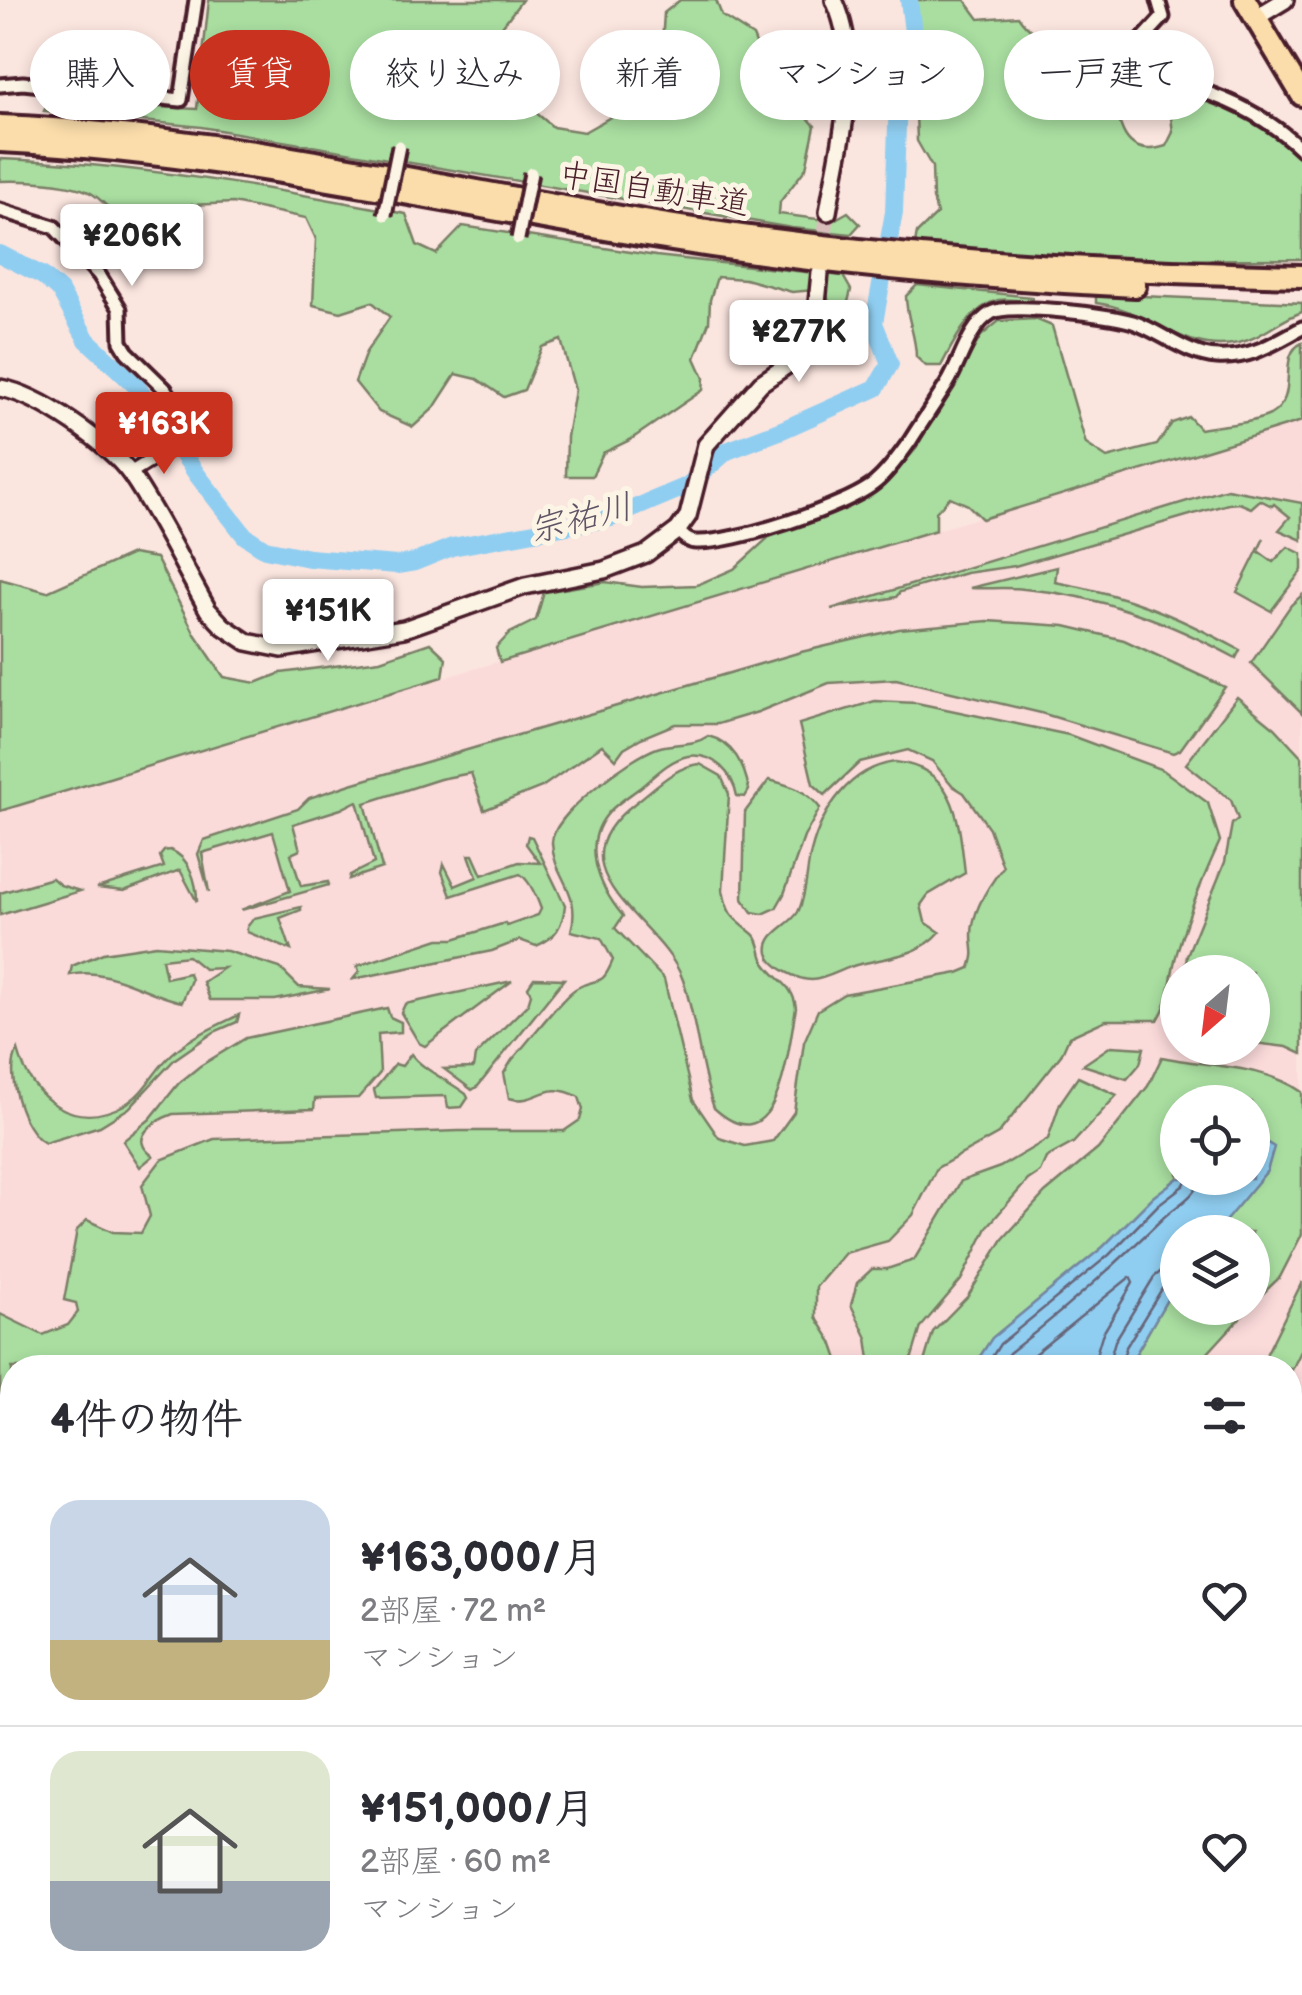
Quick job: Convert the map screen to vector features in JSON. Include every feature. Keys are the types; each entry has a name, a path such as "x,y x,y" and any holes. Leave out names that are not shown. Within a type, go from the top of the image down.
{"highway":[{"path":"1251,8 1302,96"},
{"name":"中国自動車道","path":"0,126 87,131 255,151 869,260"},
{"name":"中国自動車道","path":"0,142 175,154 671,240 1132,286 1302,288"},
{"name":"中国自動車道","path":"905,263 1302,276"}],"street":[{"path":"0,85 181,100 196,0"},
{"path":"828,212 844,116 848,49 834,0"},
{"path":"1158,0 1163,17 1132,52 1128,67 1131,71 1241,106 1269,122 1302,150"},
{"path":"1251,8 1284,0"},
{"path":"385,215 400,146"},
{"path":"518,240 531,173"},
{"path":"0,210 54,228 99,275 120,309 121,342 164,389 185,420 190,436 130,473"},
{"path":"0,388 16,391 57,414 88,435 130,473 208,610 233,634 265,648 282,649 404,628 525,586 627,563 646,554 678,530 688,516 706,445 762,383 802,356 810,344 820,273"},
{"path":"678,530 683,538 694,542 752,533 841,502 874,484 902,453 950,380 971,337 987,315 1000,308 1131,321 1188,350 1214,357 1244,356 1272,346 1302,328"}],"shaded area":[{"path":"1302,421 1302,1355 0,1355 0,811"}],"green space":[{"path":"209,0 522,0 499,30 350,30 350,120 545,120 553,127 584,132 605,120 720,120 720,30 663,30 664,13 680,0 716,0 722,16 744,30 740,30 740,120 810,120 815,126 806,168 780,202 779,214 832,221 848,212 860,224 851,234 792,228 201,127 132,120 170,120 170,108 190,109 190,120 330,120 330,30 206,30"},
{"path":"915,0 965,0 979,19 1018,16 1031,30 1004,30 1004,120 1119,120 1132,143 1152,149 1166,146 1173,132 1171,120 1214,120 1214,100 1259,121 1302,158 1302,259 1131,260 915,244 917,233 937,214 932,167 917,141 916,120 984,120 984,30 917,30"},
{"path":"0,159 153,172 406,214 417,245 436,254 463,226 656,256 843,276 851,290 846,310 830,308 826,289 792,292 745,279 717,277 709,322 695,358 704,378 703,390 630,440 603,453 592,476 566,476 567,437 575,390 561,340 542,347 524,390 504,397 477,379 456,374 434,408 413,427 379,412 355,382 366,352 390,317 372,302 341,312 313,305 316,239 306,218 233,203 190,205 172,224 149,238 133,231 94,195 75,187 0,181"},
{"path":"917,285 1032,297 1031,302 1002,299 988,304 964,327 941,366 926,366 916,357 906,304 906,296"},
{"path":"1096,294 1302,303 1302,312 1247,341 1218,345 1200,343 1133,313 1096,303"},
{"path":"1035,319 1052,326 1086,444 1107,458 1157,445 1172,423 1189,417 1200,429 1270,415 1285,398 1290,357 1302,343 1302,421 982,519 968,505 950,497 936,512 936,530 500,662 496,648 510,633 536,620 544,592 605,582 642,587 697,585 734,569 769,537 845,508 887,482 915,450 981,336 999,321"},
{"path":"1227,489 1302,503 1302,540 1279,530 1290,517 1274,504 1260,500 1251,508 1228,504 1015,566 966,573 900,592 896,597 831,609"},
{"path":"1264,538 1258,551 1273,562 1288,547 1302,554 1302,570 1271,611 1237,592"},
{"path":"132,554 156,558 195,634 224,677 256,683 281,673 380,660 430,643 446,658 443,677 0,811 0,579 47,592"},
{"path":"1057,567 1055,582 1151,608 1240,650 1236,658 1160,622 1080,597 1017,588 970,588"},
{"path":"1302,595 1302,713 1251,663"},
{"path":"988,621 1065,626 1124,640 1225,687 1180,750 1173,753 1041,713 896,679 829,683 718,724 675,724 624,748 616,759 602,745 542,787 484,810 471,773 365,803 382,868 349,879 374,863 357,801 293,824 300,850 291,854 301,886 328,882 329,885 241,910 290,891 273,832 202,853 209,892 198,854 204,840 298,809 309,798 801,652 899,629"},
{"path":"1237,697 1302,757 1302,1054 1270,1045 1270,955 1187,955 1225,862 1232,824 1238,819 1231,800 1186,764"},
{"path":"875,701 917,703 1069,735 1163,770 1208,803 1220,841 1177,955 1160,955 1158,1020 1106,1020 1069,1037 1061,1055 998,1134 937,1168 913,1215 888,1241 845,1253 816,1287 816,1317 837,1355 0,1355 0,1314 43,1335 68,1325 78,1312 76,1303 64,1300 77,1230 87,1220 113,1232 141,1233 150,1216 142,1185 161,1160 214,1139 564,1131 580,1120 583,1109 579,1097 557,1090 527,1099 509,1098 504,1073 563,1000 577,988 602,978 613,960 601,938 571,931 573,905 554,855 555,831 594,788 629,763 657,748 696,742 708,736 724,744 741,764 749,790 745,797 737,796 727,773 714,761 697,756 675,760 611,810 601,823 594,850 596,864 606,892 623,916 615,928 664,979 693,1100 719,1138 745,1146 773,1141 794,1112 804,1042 818,1010 844,994 970,968 975,917 1003,867 989,828 964,793 932,761 908,750 860,762 825,795 813,784 799,724"},
{"path":"895,762 916,766 931,775 943,786 957,817 965,873 928,895 921,905 925,922 940,932 912,951 823,978 812,980 786,972 770,958 768,946 798,912 822,821 852,782 879,766"},
{"path":"700,764 721,776 729,794 723,890 727,906 756,937 765,963 788,988 796,1008 777,1095 767,1113 754,1123 736,1123 714,1108 683,980 671,957 604,873 601,851 610,828 674,773"},
{"path":"769,780 803,793 820,808 804,837 784,894 776,908 763,914 752,912 743,899 745,812"},
{"path":"528,836 532,837 565,905 560,925 549,939 536,946 520,940 492,951 353,979 359,972 357,966 439,939 454,939 538,915 541,909 535,895 520,874 451,896 442,872 444,864 455,886 477,877 469,855 473,855 482,875 519,862 540,863 526,844"},
{"path":"170,850 183,858 191,872 197,902 180,870 124,891 97,888 164,867 160,856"},
{"path":"52,878 80,891 0,915 0,893"},
{"path":"301,907 280,918 291,950 247,932 254,918"},
{"path":"156,945 227,951 280,968 299,987 330,989 275,1000 210,1000 203,982 224,968 204,969 188,956 162,959 166,978 189,973 191,980 182,1002 113,977 70,975 72,966 103,953"},
{"path":"534,978 564,979 472,1090 444,1069 473,1068 475,1056 528,1004 528,987"},
{"path":"512,981 425,1046 419,1043 401,1013 405,1004"},
{"path":"387,1008 390,1017 401,1022 401,1032 378,1034 380,1073 358,1098 315,1099 314,1109 173,1114 146,1131 142,1143 153,1156 140,1167 123,1141 150,1119 179,1083 246,1038"},
{"path":"239,1015 237,1022 214,1032 175,1059 129,1108 100,1126 45,1143 29,1127 14,1086 18,1050 24,1068 44,1096 57,1106 88,1115 124,1105 182,1046"},
{"path":"1111,1046 1144,1048 1140,1064 1127,1079 1083,1065"},
{"path":"411,1054 466,1094 468,1098 462,1107 448,1108 446,1096 376,1098 374,1090 395,1064 402,1066"},
{"path":"1160,1061 1160,1065 1213,1065 1252,1071 1302,1092 1302,1234 1280,1277 1270,1287 1270,1215 1230,1215 1247,1195 1270,1195 1270,1085 1160,1085 1160,1192 1103,1247 992,1338 981,1355 926,1355 933,1332 968,1296 1003,1239 1045,1193 1098,1149 1148,1086"},
{"path":"1078,1077 1117,1095 1073,1143 1046,1158 1040,1172 1028,1180 988,1226 961,1280 921,1327 913,1355 869,1355 867,1338 851,1305 857,1283 872,1269 887,1269 914,1260 961,1181 1000,1167 1048,1139 1060,1103"},
{"path":"1302,1282 1299,1355 1266,1355"},
{"path":"1160,1312 1160,1325 1233,1325 1206,1355 1135,1355"}],"water":[{"path":"1160,1192 1160,1195 1247,1195 1230,1215 1160,1215 1160,1311 1135,1355 981,1355 992,1338 1103,1247"}],"waterway":[{"name":"宗祐川","path":"0,254 43,276 60,291 87,340 137,387 245,536 265,549 309,558 397,565 452,547 611,518 687,486 727,451 876,388 890,364 874,323 894,212 899,68 913,32 909,0"}],"tunnel":[{"path":"822,254 828,212"}]}
